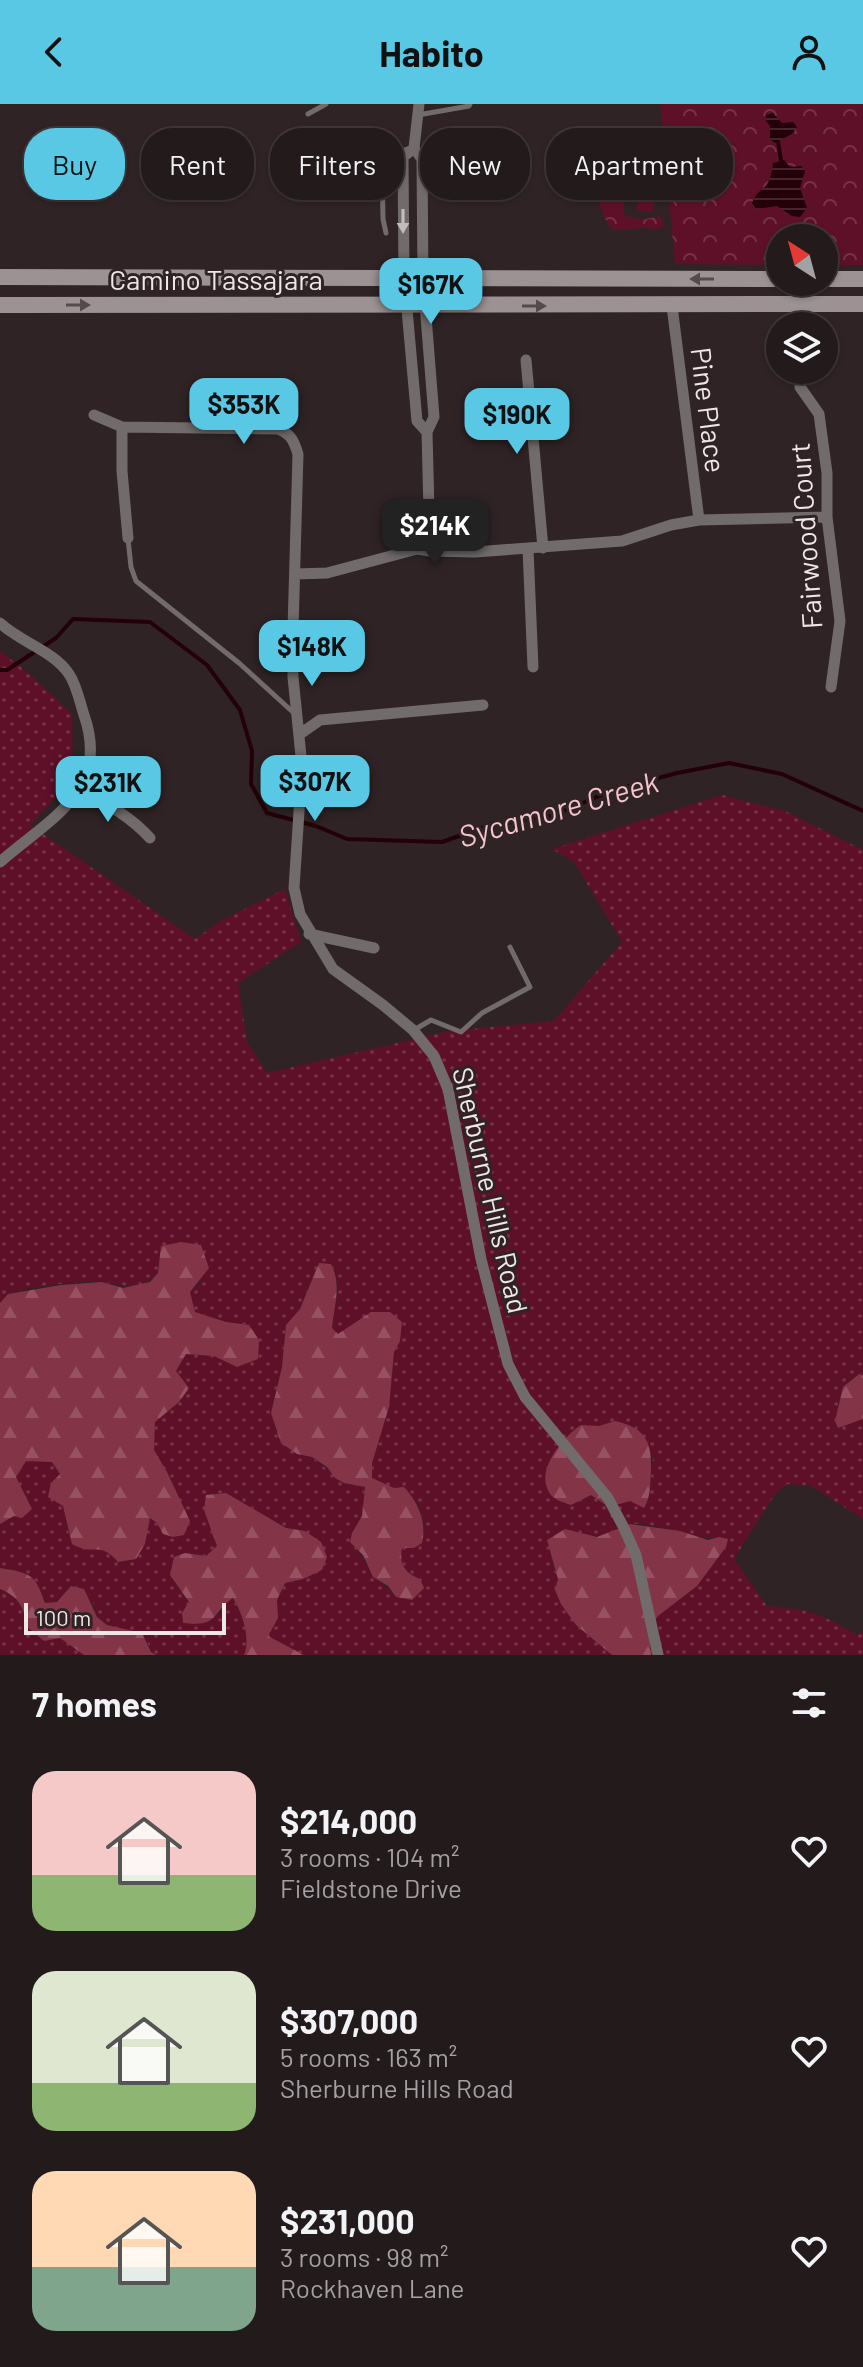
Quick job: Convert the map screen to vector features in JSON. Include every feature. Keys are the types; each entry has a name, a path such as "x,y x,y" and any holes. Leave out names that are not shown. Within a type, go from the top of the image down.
{"main road":[{"name":"Camino Tassajara","path":"0,277 766,279"},
{"path":"838,279 863,279"},
{"name":"Camino Tassajara","path":"0,305 863,304"}],"street":[{"path":"418,110 414,148 422,159 423,279 434,417 427,432 430,551"},
{"path":"414,148 403,157 404,276 417,421 427,432"},
{"name":"Pine Place","path":"672,306 699,520"},
{"path":"526,360 543,548"},
{"name":"Fairwood Court","path":"800,387 819,414 827,473 827,517 840,621 831,687"},
{"path":"94,415 122,427 128,538"},
{"name":"Sherburne Hills Road","path":"122,427 278,429 293,440 298,454 293,677 302,766 294,888 300,914 309,934 333,969 413,1030 434,1056 448,1089 481,1259 508,1364 525,1397 608,1498 623,1526 636,1555 658,1655"},
{"path":"296,574 327,573 417,549 475,552 543,548 622,541 671,525 699,520 827,517"},
{"path":"528,549 533,667"},
{"path":"0,862 63,810 82,790 91,760 90,731 70,675 59,664 4,627"},
{"path":"300,734 320,720 483,705"},
{"path":"82,790 117,809 150,838"},
{"path":"309,934 374,948"}],"lane":[{"path":"308,114 326,104"},
{"path":"418,110 470,104"},
{"path":"386,233 382,163 385,154 414,148"},
{"path":"128,538 136,581 239,663 298,717"},
{"path":"413,1030 431,1020 461,1032 482,1013 530,987 510,947"}],"green space":[{"path":"660,104 863,104 863,265 838,265 838,224 766,224 766,265 675,264 669,200 733,200 733,128 662,128"},
{"path":"600,200 622,200 625,216 642,220 659,216 663,227 611,229"},
{"path":"637,200 654,200 654,211 637,211"},
{"path":"0,651 72,714 73,779 30,825 195,939 222,920 285,889 301,942 238,983 247,1042 267,1073 450,1031 554,1021 622,942 574,862 552,849 722,795 785,811 863,850 863,1375 858,1374 843,1387 835,1421 838,1428 863,1419 863,1519 811,1486 788,1484 775,1494 734,1559 767,1606 814,1614 857,1635 863,1631 863,1655 651,1655 649,1629 658,1616 697,1586 704,1573 716,1562 719,1537 699,1537 632,1524 596,1537 565,1529 552,1561 576,1625 612,1655 304,1655 267,1636 278,1618 277,1600 285,1583 303,1579 305,1531 286,1528 226,1493 206,1495 217,1546 206,1556 185,1553 170,1575 189,1603 219,1615 224,1604 233,1598 244,1626 244,1655 156,1655 151,1652 147,1641 108,1625 97,1617 93,1603 71,1586 57,1602 45,1603 30,1576 0,1568 0,1524 14,1516 16,1477 26,1460 52,1462 60,1474 51,1483 56,1500 63,1506 69,1534 110,1552 145,1544 149,1518 157,1523 189,1521 167,1472 153,1450 155,1422 179,1402 176,1371 186,1354 214,1356 237,1367 249,1325 226,1322 195,1312 190,1292 201,1282 158,1273 138,1285 93,1282 26,1289 9,1294 0,1303","holes":["319,1263 331,1264 335,1272 337,1296 332,1328 338,1335 357,1321 400,1341 394,1352 389,1407 372,1463 372,1479 418,1503 425,1530 402,1548 401,1554 404,1568 420,1579 396,1597 373,1576 352,1533 362,1516 365,1487 344,1483 312,1457 297,1454 271,1413 282,1367 286,1325 300,1309","615,1421 653,1457 644,1507 630,1501 609,1507 591,1495 571,1505 581,1425 599,1426"]},
{"path":"181,1242 201,1245 209,1268 190,1292 195,1312 226,1322 249,1325 259,1340 258,1359 237,1367 214,1356 186,1354 176,1371 189,1388 179,1402 155,1422 154,1450 190,1521 184,1535 173,1537 163,1534 150,1518 145,1544 136,1559 118,1562 101,1550 72,1544 63,1506 48,1497 51,1483 60,1474 52,1462 26,1461 16,1477 32,1509 22,1518 14,1516 0,1524 0,1303 8,1294 61,1285 102,1282 123,1288 150,1282 158,1273 161,1246"},
{"path":"319,1263 331,1264 334,1272 336,1296 332,1328 338,1334 371,1312 390,1312 402,1322 400,1341 394,1352 389,1407 372,1463 372,1478 394,1488 404,1487 420,1513 422,1543 414,1548 402,1548 401,1554 404,1568 420,1579 424,1588 412,1600 396,1597 388,1586 373,1577 363,1555 350,1542 362,1516 365,1487 344,1483 312,1457 297,1454 281,1443 271,1413 282,1367 286,1325 300,1309"},
{"path":"859,1374 863,1375 863,1419 838,1428 835,1421 843,1387"},
{"path":"615,1421 640,1432 648,1444 650,1486 644,1508 630,1501 609,1507 591,1495 571,1505 553,1497 546,1483 546,1474 548,1464 560,1445 581,1425 599,1426"},
{"path":"226,1493 286,1528 305,1531 321,1542 327,1557 322,1570 285,1583 277,1600 278,1618 268,1636 304,1655 244,1655 244,1626 233,1598 209,1621 183,1623 182,1613 189,1602 170,1575 174,1557 185,1553 206,1556 217,1546 204,1510 206,1495"},
{"path":"630,1524 680,1531 708,1540 719,1537 728,1539 726,1547 697,1586 658,1616 649,1629 651,1655 612,1655 576,1625 555,1590 558,1579 547,1540 565,1529 597,1537"},
{"path":"0,1568 30,1576 35,1580 45,1603 57,1602 71,1586 84,1589 97,1617 107,1625 142,1633 151,1652 156,1655 84,1655 60,1638 44,1641 27,1627 16,1599 0,1589"},
{"path":"0,1589 16,1599 27,1627 44,1641 60,1637 84,1655 0,1655"}],"shaded area":[{"path":"773,113 782,123 793,122 797,127 792,134 775,143 770,139 770,126 766,121 766,115"},
{"path":"784,160 790,167 801,166 805,171 800,188 807,208 800,217 792,216 777,206 756,209 752,203 767,185 773,163"}],"waterway":[{"path":"778,142 781,160"},
{"name":"Sycamore Creek","path":"0,670 7,670 56,638 73,619 150,622 207,665 240,710 252,751 251,784 267,813 316,826 347,839 442,842 487,826 552,816 611,791 729,763 782,774 863,811"}]}
